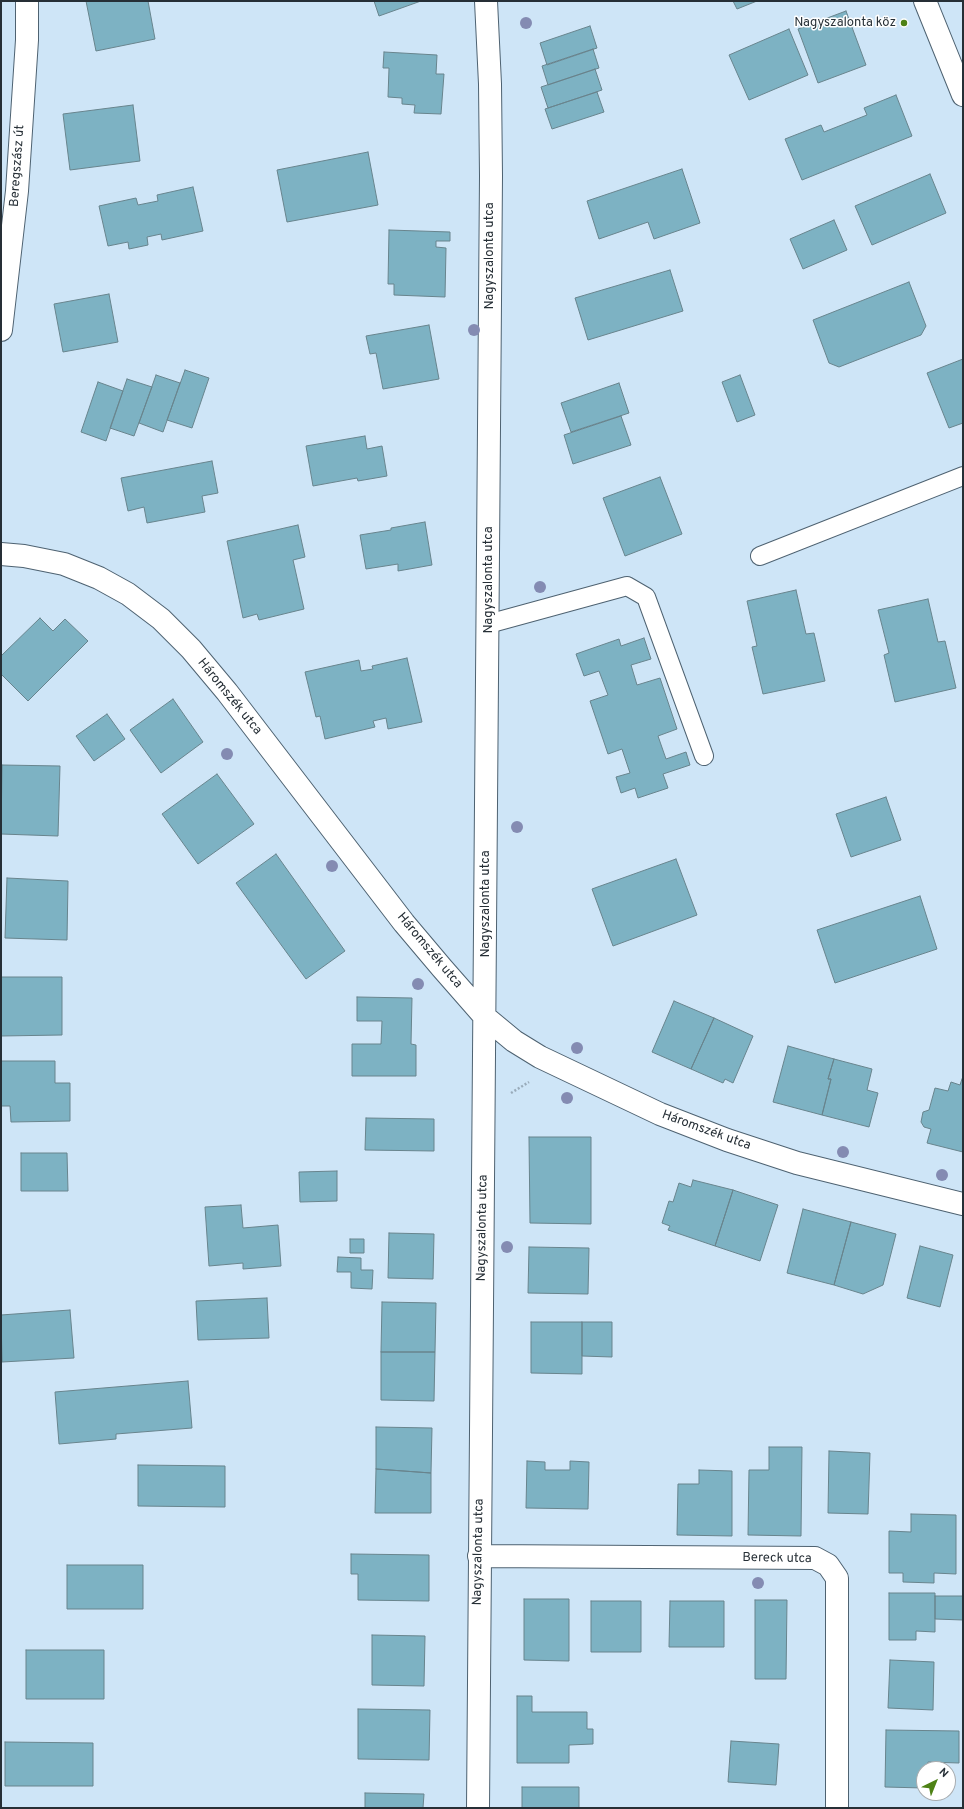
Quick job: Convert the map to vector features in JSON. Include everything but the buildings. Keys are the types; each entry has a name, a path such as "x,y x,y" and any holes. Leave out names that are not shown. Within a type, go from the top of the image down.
{"street":[{"name":"Beregszász út","path":"1,330 17,191 27,40 27,1"},
{"name":"Nagyszalonta utca","path":"478,1808 491,169 486,1"},
{"path":"925,1 963,95"},
{"name":"Háromszék utca","path":"1,554 24,556 64,564 99,578 128,594 161,619 191,649 228,692 404,923 485,1017 514,1041 540,1057 660,1114 727,1140 797,1163 963,1204"},
{"name":"Bereck utca","path":"479,1556 815,1558 828,1565 837,1578 837,1808"}],"lane":[{"path":"760,556 963,476"},
{"path":"488,624 627,586 646,597 704,756"}],"place":[{"name":"Nagyszalonta köz","path":"904,23"}]}
